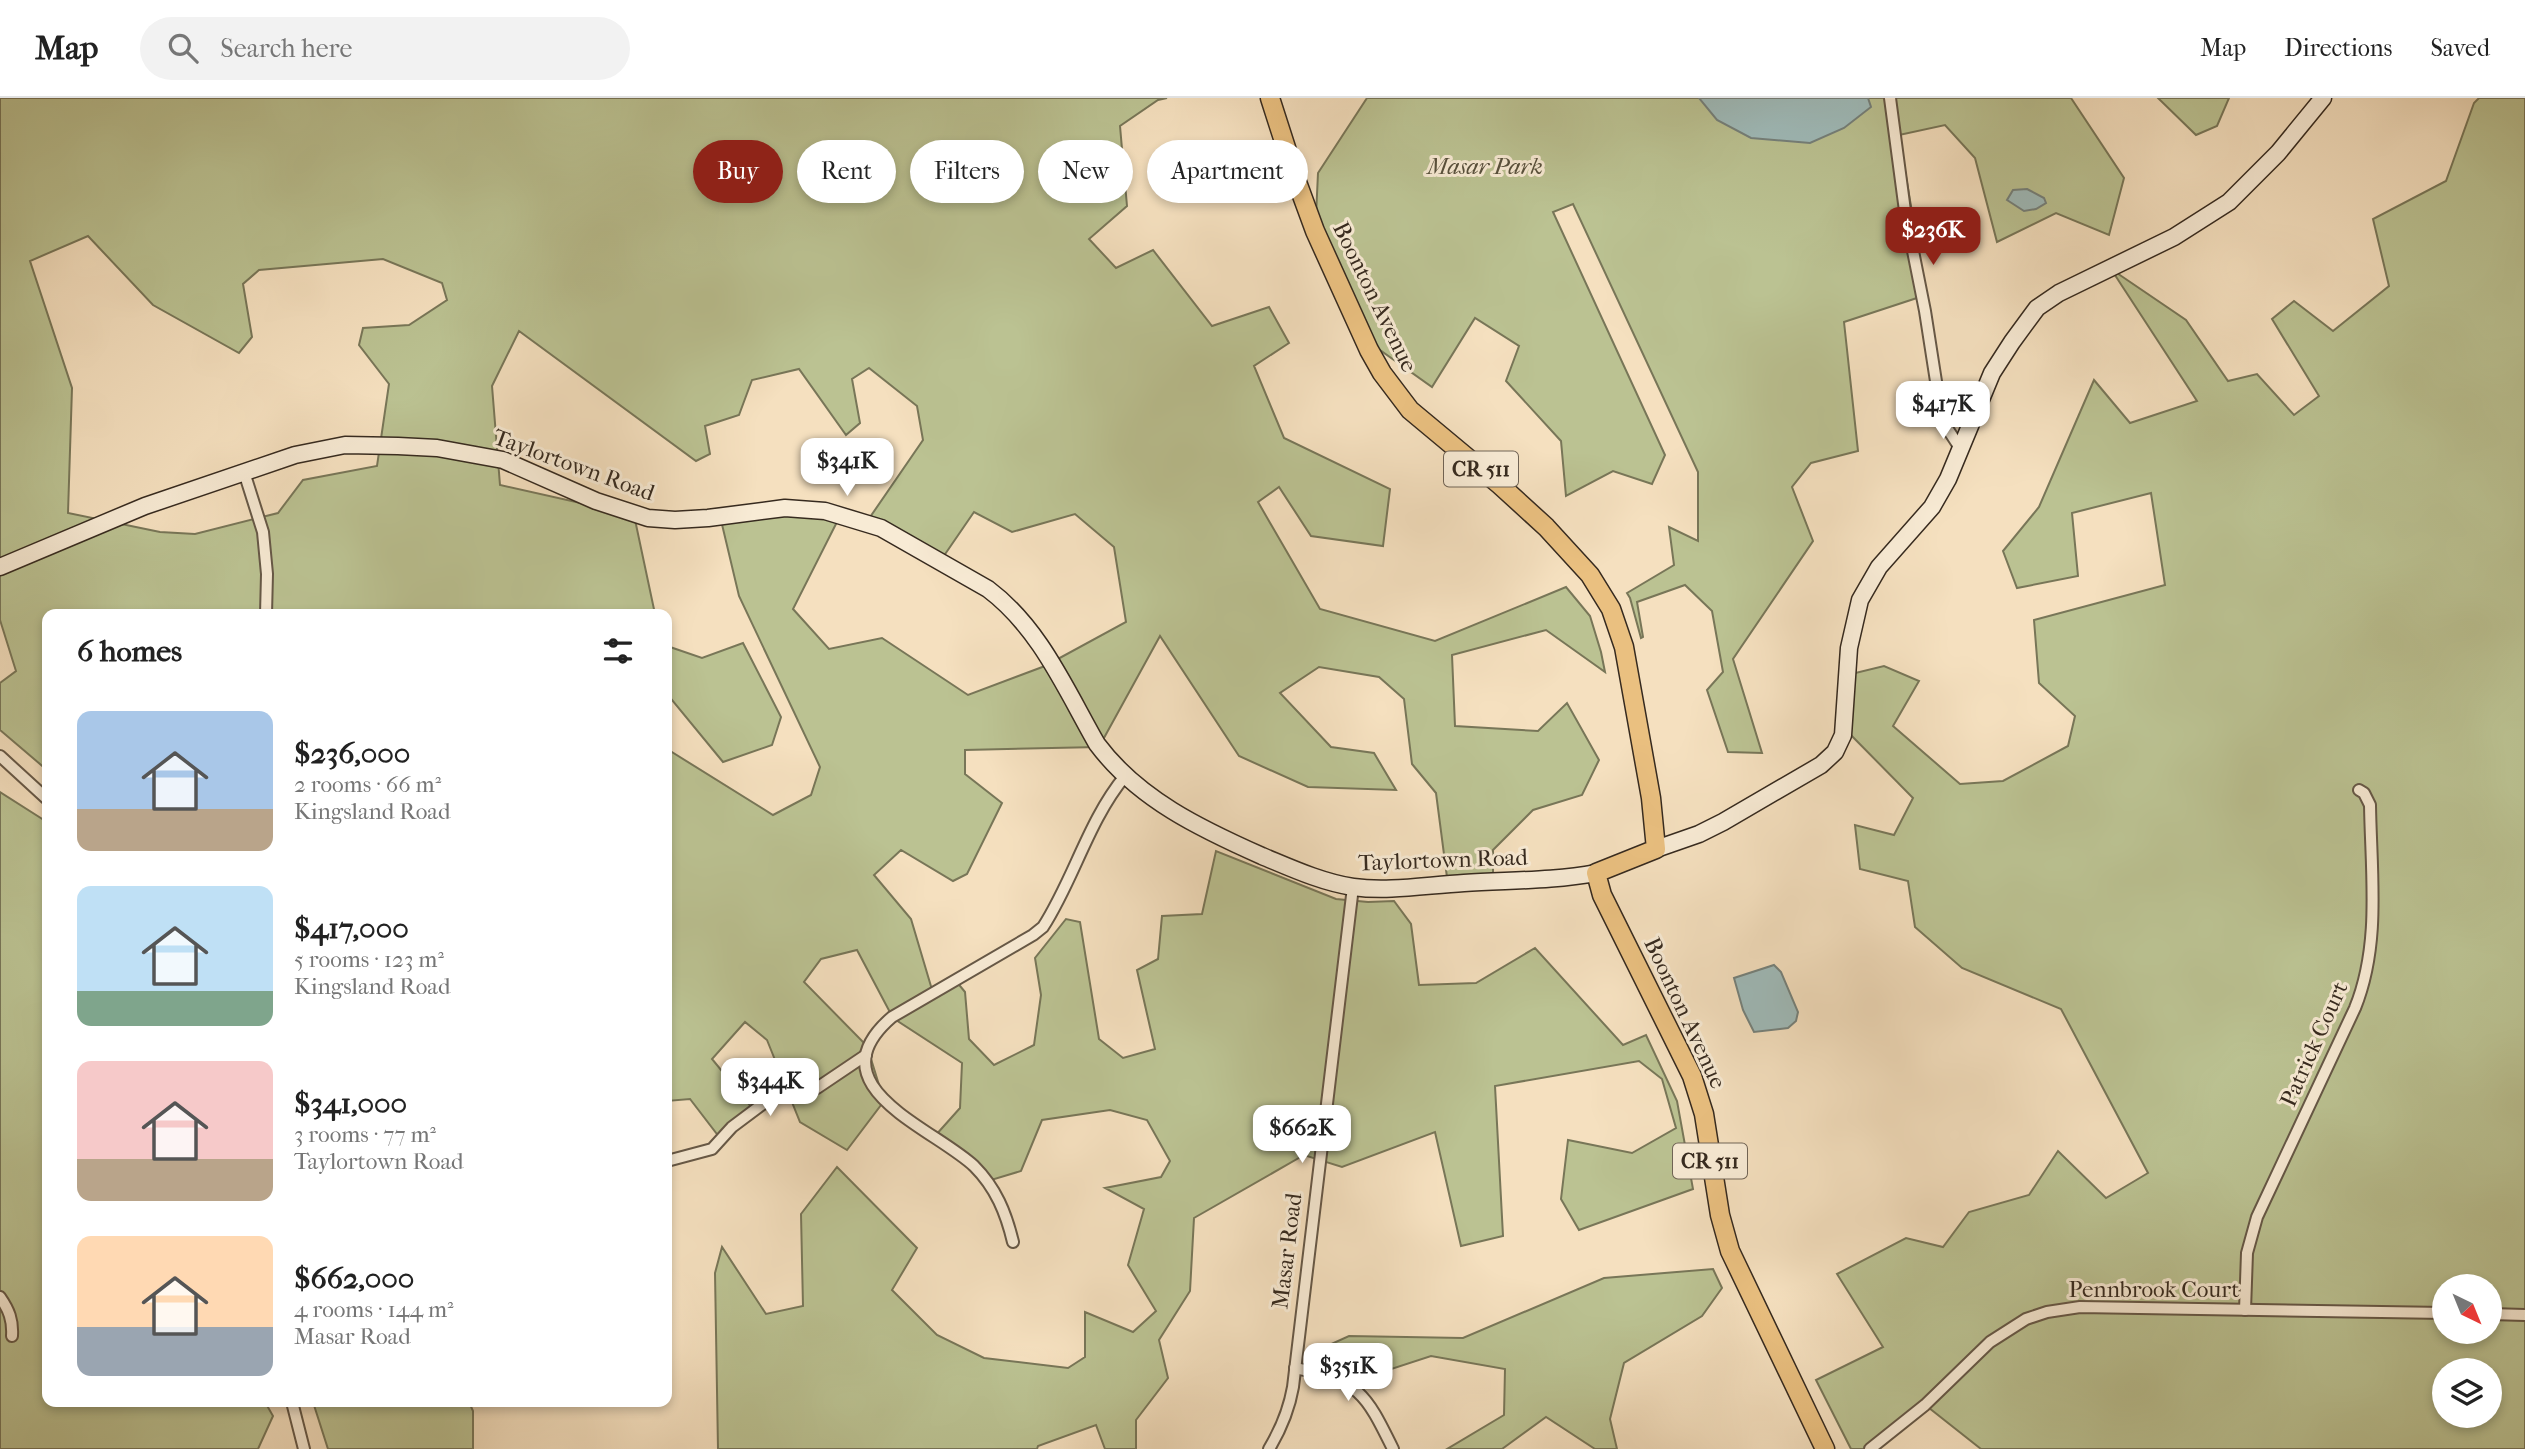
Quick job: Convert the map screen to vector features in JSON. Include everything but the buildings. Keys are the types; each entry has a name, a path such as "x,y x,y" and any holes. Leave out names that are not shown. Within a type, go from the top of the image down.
{"main road":[{"name":"Boonton Avenue","path":"1270,98 1315,231 1368,350 1382,373 1410,410 1546,527 1590,575 1611,609 1624,647 1651,798 1656,849"},
{"path":"1597,873 1656,849"},
{"name":"Boonton Avenue","path":"1597,873 1602,895 1678,1048 1700,1099 1720,1215 1730,1251 1825,1449"}],"street":[{"path":"1890,98 1905,211 1923,298 1940,407 1947,428 1960,448"},
{"path":"1656,849 1699,834 1723,821 1821,765 1835,752 1843,735 1849,648 1860,600 1879,568 1932,507 1948,479 1993,373 2037,308 2059,293 2174,237 2229,202 2278,153 2323,98"},
{"name":"Taylortown Road","path":"0,566 145,506 295,455 335,446 437,448 503,460 596,501 648,518 675,520 760,510 805,509 850,518 881,528 988,589 1013,609 1031,631 1097,744 1125,776 1216,836 1321,879 1353,887 1387,888 1551,879 1597,873"},
{"path":"244,472 263,532 267,574 266,609"},
{"path":"0,756 42,794"},
{"path":"1013,1242 1002,1205 988,1182 960,1154 913,1124 882,1099 868,1076 866,1055 871,1037 892,1017 1043,927 1093,824 1113,790 1125,776"},
{"name":"Patrick Court","path":"2245,1310 2247,1252 2257,1217 2355,1009 2368,974 2372,937 2370,805 2364,793 2359,790"},
{"name":"Masar Road","path":"1269,1449 1289,1408 1295,1368 1353,887"},
{"path":"672,1160 712,1149 733,1127 776,1094 817,1088 866,1055"},
{"path":"0,1297 10,1311 12,1336"},
{"name":"Pennbrook Court","path":"1870,1449 1926,1405 1990,1342 2026,1319 2047,1312 2080,1307 2432,1313"},
{"path":"2502,1314 2525,1315"},
{"path":"1295,1368 1329,1375 1353,1387 1371,1406 1393,1449"},
{"path":"293,1407 304,1449"}],"green space":[{"path":"0,98 1167,98 1158,100 1120,126 1121,140 1038,140 1038,203 1127,203 1127,206 1089,239 1116,268 1153,250 1212,326 1269,307 1289,343 1254,366 1284,438 1390,489 1383,546 1311,536 1279,487 1258,502 1320,609 1435,641 1566,587 1590,616 1605,672 1546,630 1452,655 1455,726 1538,731 1567,703 1599,760 1582,795 1533,810 1493,850 1493,882 1448,885 1436,793 1412,764 1404,699 1379,677 1319,667 1280,693 1331,747 1374,753 1396,790 1308,787 1239,756 1160,636 1099,747 965,750 965,774 1002,803 967,874 953,881 901,850 874,875 911,919 933,993 956,981 965,992 969,1039 994,1065 1034,1045 1041,995 1035,958 1066,919 1080,922 1099,1039 1123,1058 1155,1049 1137,970 1158,959 1162,916 1202,914 1216,851 1336,899 1394,901 1411,924 1419,985 1476,983 1535,948 1623,1045 1646,1035 1677,1101 1693,1189 1579,1230 1561,1199 1568,1140 1632,1153 1676,1128 1662,1079 1639,1061 1495,1086 1503,1236 1461,1246 1435,1132 1342,1167 1304,1155 1194,1218 1190,1291 1159,1340 1168,1378 1136,1420 1136,1449 1105,1449 1096,1425 1038,1446 1037,1449 718,1449 715,1273 722,1247 766,1314 803,1306 801,1214 837,1167 917,1248 892,1290 937,1335 984,1358 1068,1368 1085,1357 1085,1312 1133,1332 1156,1311 1128,1265 1144,1209 1105,1188 1161,1177 1170,1161 1147,1120 1110,1110 1042,1120 1021,1171 988,1181 935,1136 960,1108 962,1063 893,1018 857,950 821,959 804,982 867,1046 884,1101 847,1150 800,1122 767,1040 745,1022 712,1059 753,1109 720,1138 690,1099 672,1101 672,752 773,815 811,795 820,767 739,596 720,516 840,516 793,609 829,649 882,638 968,695 1045,666 1126,622 1114,547 1075,514 1012,532 974,512 939,563 866,523 923,440 917,406 869,368 852,379 860,423 846,435 799,369 752,380 739,415 705,426 710,454 696,461 519,331 492,386 500,485 634,515 654,609 42,609 42,766 0,730 0,683 16,671 0,620","holes":["88,236 153,305 239,353 252,337 243,284 259,270 383,259 442,283 447,300 409,325 363,328 359,345 389,384 377,466 303,480 278,513 195,534 160,532 68,513 72,388 30,261"]},
{"name":"Masar Park","path":"1367,98 2071,98 2124,178 2109,235 2056,213 1997,242 1975,158 1945,125 1899,135 1926,295 1844,322 1858,451 1811,463 1792,487 1813,541 1733,659 1762,753 1728,752 1707,690 1723,672 1712,611 1685,585 1637,602 1641,638 1627,593 1674,565 1669,527 1698,541 1698,472 1573,204 1553,212 1665,455 1652,484 1613,471 1566,496 1561,441 1506,381 1519,346 1475,318 1432,387 1373,345 1316,216 1318,173"},
{"path":"2158,98 2229,98 2217,126 2196,135"},
{"path":"2479,98 2525,98 2525,1449 1981,1449 1924,1404 1864,1449 1851,1449 1816,1380 1883,1347 1837,1274 1906,1238 1943,1247 1969,1212 2029,1195 2058,1151 2106,1198 2148,1173 2061,1009 1962,968 1915,927 1908,881 1860,869 1855,825 1894,835 1913,798 1844,728 1847,675 1884,666 1919,681 1893,726 1960,784 2003,781 2068,746 2075,716 2039,683 2034,620 2165,585 2151,493 2072,513 2078,576 2017,588 2003,551 2039,507 2094,380 2130,423 2197,401 2111,269 2186,320 2228,381 2257,374 2294,415 2319,396 2272,319 2294,301 2333,331 2389,286 2373,219 2446,181 2474,103"},
{"path":"743,643 781,717 772,745 723,762 672,700 672,648 702,658"},
{"path":"0,792 42,819 42,1407 268,1407 273,1416 258,1449 0,1449"},
{"path":"1713,1269 1722,1288 1702,1316 1624,1363 1610,1419 1617,1449 1595,1449 1546,1417 1502,1449 1447,1449 1504,1415 1505,1369 1431,1356 1370,1376 1318,1350 1349,1336 1463,1338 1604,1278"},
{"path":"315,1407 471,1407 473,1411 473,1449 328,1449"}],"water":[{"path":"1699,98 1868,98 1871,107 1844,128 1810,143 1751,138 1717,120"},
{"path":"2027,189 2044,198 2046,203 2036,209 2024,211 2007,200 2013,190"},
{"path":"1774,965 1781,972 1798,1012 1796,1021 1788,1028 1754,1032 1743,1010 1734,978"}]}
